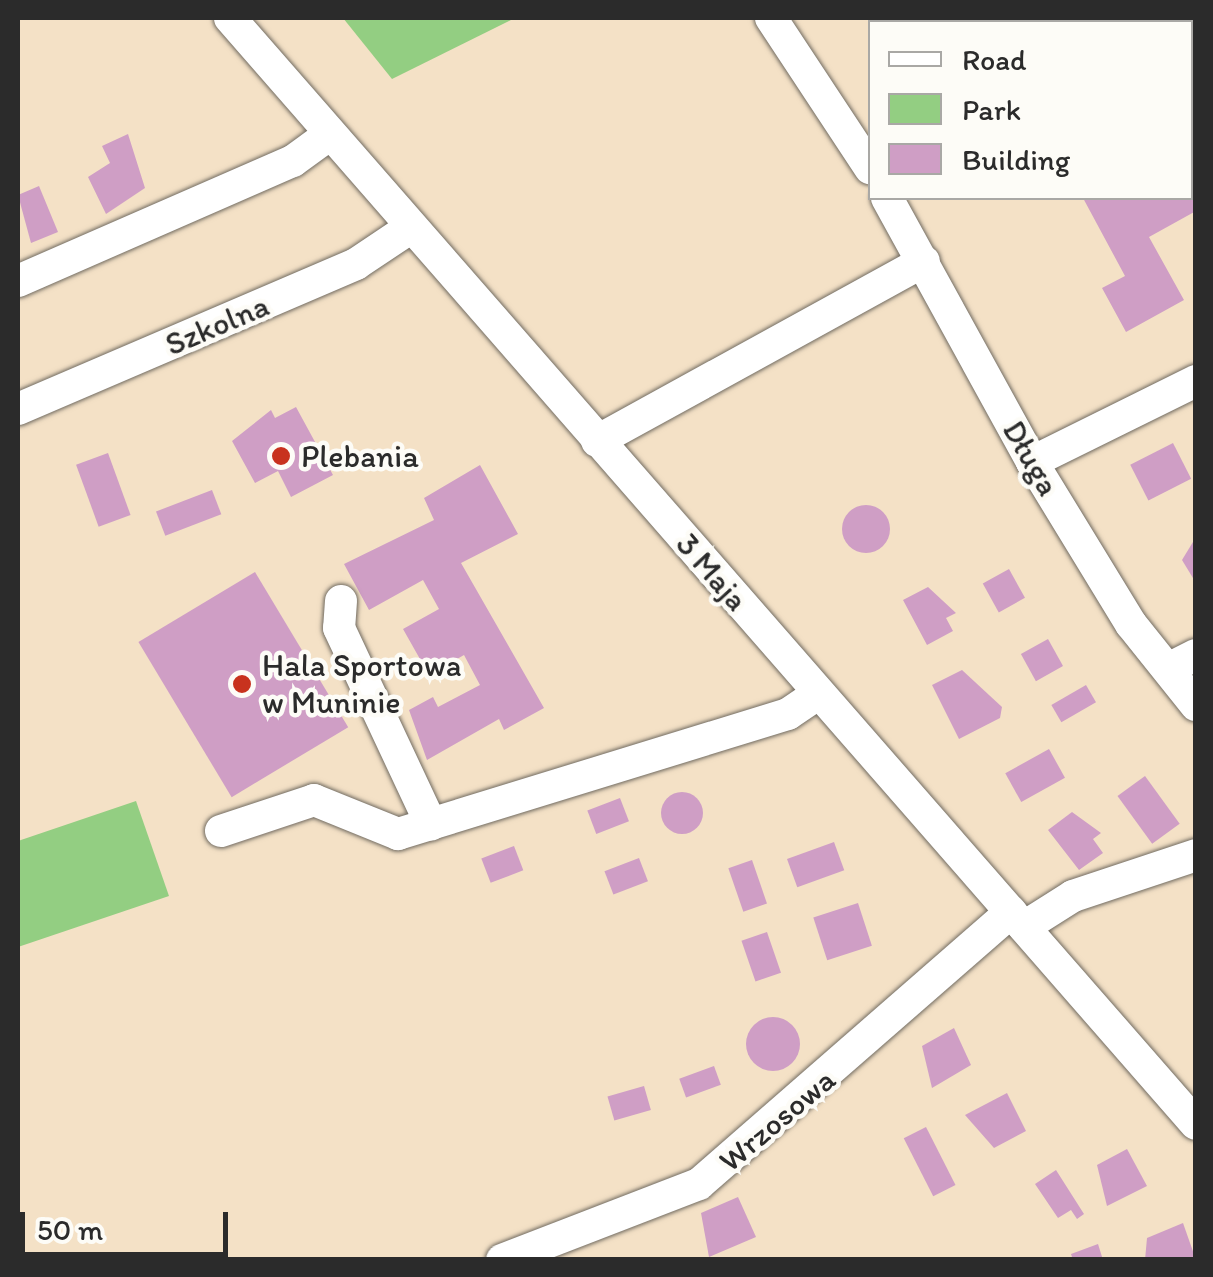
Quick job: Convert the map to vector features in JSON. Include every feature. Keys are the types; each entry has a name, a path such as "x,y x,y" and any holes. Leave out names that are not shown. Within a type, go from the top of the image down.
{"street":[{"name":"3 Maja","path":"230,18 1196,1124"},
{"path":"771,18 868,165"},
{"path":"18,282 293,160 330,134"},
{"name":"Długa","path":"888,200 1032,462 1182,662 1196,705"},
{"name":"Szkolna","path":"18,409 356,264 410,228"},
{"path":"597,440 924,262"},
{"path":"1032,462 1196,382"},
{"path":"341,601 339,628 432,824"},
{"path":"221,831 314,800 398,834 788,714 819,693"},
{"path":"1018,920 1074,896 1196,855"},
{"name":"Wrzosowa","path":"502,1260 700,1184 1018,920"}],"green space":[{"path":"343,18 515,18 392,79"},
{"path":"136,801 169,896 18,947 18,841"}],"building":[{"path":"128,134 145,188 106,214 88,177 110,163 102,146"},
{"path":"1196,152 1196,211 1149,237 1184,300 1126,332 1102,288 1125,276 1084,200 1193,200"},
{"path":"39,186 58,232 31,243 18,195"},
{"name":"Plebania","path":"296,407 333,475 291,497 278,471 255,483 232,441 271,410 275,418"},
{"path":"1173,443 1191,479 1148,500 1130,465"},
{"path":"108,453 131,515 99,527 76,465"},
{"path":"480,465 518,534 461,563 544,708 504,730 499,719 427,760 409,710 433,697 438,707 480,685 464,655 429,675 403,629 439,609 423,580 369,610 344,564 434,520 424,498"},
{"path":"212,490 221,514 165,536 156,512"},
{"path":"866,505 883,512 890,529 883,546 866,553 849,546 842,529 849,512"},
{"path":"1196,537 1196,583 1182,560"},
{"path":"1009,569 1025,598 999,612 983,584"},
{"name":"Hala Sportowa w Muninie","path":"255,572 348,727 232,797 138,642"},
{"path":"928,587 956,613 946,618 953,631 927,645 903,600"},
{"path":"1048,639 1063,666 1036,681 1021,654"},
{"path":"962,670 1002,707 1000,718 959,739 932,685"},
{"path":"1086,685 1096,702 1061,722 1051,705"},
{"path":"1049,749 1065,778 1021,802 1005,773"},
{"path":"1145,776 1180,824 1152,844 1117,796"},
{"path":"682,792 697,798 703,813 697,828 682,834 667,828 661,813 667,798"},
{"path":"620,798 629,821 596,834 587,811"},
{"path":"1072,812 1101,833 1093,839 1103,853 1079,870 1048,830"},
{"path":"834,842 844,870 797,887 787,859"},
{"path":"514,846 523,870 491,883 481,859"},
{"path":"639,858 648,881 613,895 604,871"},
{"path":"752,860 767,903 743,912 728,868"},
{"path":"858,903 872,946 827,960 813,918"},
{"path":"767,932 781,973 755,981 741,941"},
{"path":"773,1017 792,1025 800,1044 792,1063 773,1071 754,1063 746,1044 754,1025"},
{"path":"954,1028 971,1065 932,1088 922,1046"},
{"path":"714,1066 721,1085 686,1097 679,1079"},
{"path":"644,1086 651,1110 614,1121 607,1096"},
{"path":"1007,1093 1026,1131 994,1148 965,1115"},
{"path":"926,1127 956,1185 933,1196 904,1138"},
{"path":"1127,1149 1147,1186 1107,1206 1097,1165"},
{"path":"1056,1170 1084,1214 1077,1219 1071,1210 1058,1218 1035,1184"},
{"path":"738,1197 756,1237 709,1257 701,1213"},
{"path":"1183,1223 1196,1260 1145,1260 1147,1238"},
{"path":"1098,1244 1103,1260 1073,1260 1071,1254"}],"place":[{"name":"Plebania","path":"281,456"},
{"name":"Hala Sportowa w Muninie","path":"242,684"}]}
